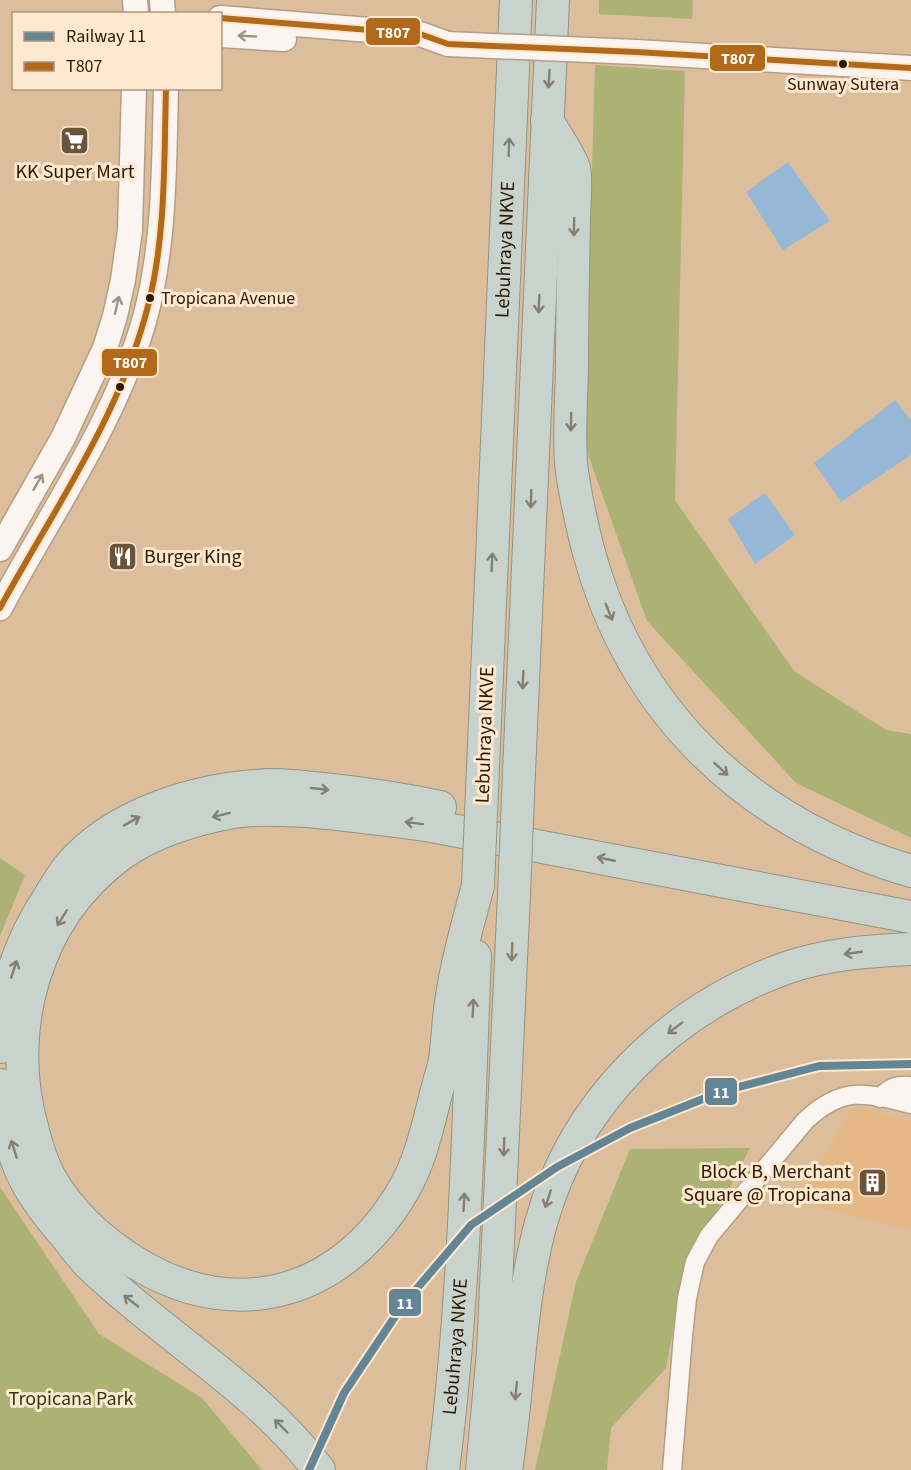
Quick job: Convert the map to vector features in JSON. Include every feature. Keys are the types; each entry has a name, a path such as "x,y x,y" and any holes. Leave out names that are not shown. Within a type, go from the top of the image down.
{"highway":[{"name":"Lebuhraya NKVE","path":"443,1470 457,1338 467,1161 516,0"},
{"name":"Lebuhraya NKVE","path":"482,1470 493,1352 553,0"},
{"path":"547,120 575,169 571,434 571,463 575,493 597,583 615,628 643,676 674,720 727,775 774,810 808,831 864,856 911,871"},
{"path":"0,1047 4,1003 21,947 37,916 69,867 107,835 155,808 209,792 271,785 364,794 911,897"},
{"path":"478,885 452,994 444,1064 428,1133 405,1188 378,1226 347,1258 304,1284 281,1290 258,1295 206,1293 151,1272 123,1255 86,1225 51,1180 41,1158 27,1111 22,1079 21,1052 26,1001 36,970 46,946 78,894 122,854 164,832 236,811 287,810 353,815 426,825 911,917"},
{"path":"506,1470 528,1285 541,1221 570,1151 594,1110 616,1082 659,1039 690,1016 752,983 787,968 856,952 911,950"},
{"path":"0,1085 13,1147 25,1180 42,1209 91,1266 117,1290 229,1379 282,1425 319,1470"}],"main road":[{"path":"222,18 420,34 448,44"},
{"path":"222,35 409,46 448,44 636,52 911,68"},
{"path":"32,549 3,537 63,438 105,348 115,316 130,230 134,90"},
{"path":"0,608 87,455 125,376 142,327 157,261 166,90"}],"street":[{"path":"880,1098 891,1087 911,1086"},
{"path":"672,1470 687,1298 695,1262 709,1236 805,1121 821,1106 837,1097 858,1094 911,1104"}],"shaded area":[{"path":"853,1107 911,1121 911,1230 797,1202"}],"green space":[{"path":"599,0 693,0 692,19 599,14"},
{"path":"595,65 685,71 675,500 794,671 886,730 911,734 911,838 796,783 647,621 584,443"},
{"path":"0,858 25,875 0,936"},
{"path":"750,1148 686,1263 666,1368 611,1428 607,1470 535,1470 576,1282 630,1149"},
{"name":"Tropicana Park","path":"0,1187 99,1334 202,1398 262,1470 0,1470"}],"water":[{"path":"788,162 830,221 783,250 746,192"},
{"path":"895,400 911,420 911,455 841,502 814,463"},
{"path":"765,493 795,535 755,564 728,519"}],"rail line":[{"name":"11","path":"309,1470 344,1393 402,1306 471,1225 557,1167 630,1128 723,1091 819,1066 911,1064"}],"transit line":[{"name":"T807","path":"222,18 420,34 448,44 911,68"},
{"name":"T807","path":"0,608 85,460 122,383 137,343 149,302 159,249 166,90"}],"place":[{"name":"Sunway Sutera","path":"843,64"},
{"name":"KK Super Mart","path":"75,141"},
{"name":"Tropicana Avenue","path":"150,298"},
{"name":"Burger King","path":"123,557"},
{"name":"Block B, Merchant Square @ Tropicana","path":"872,1183"}]}
